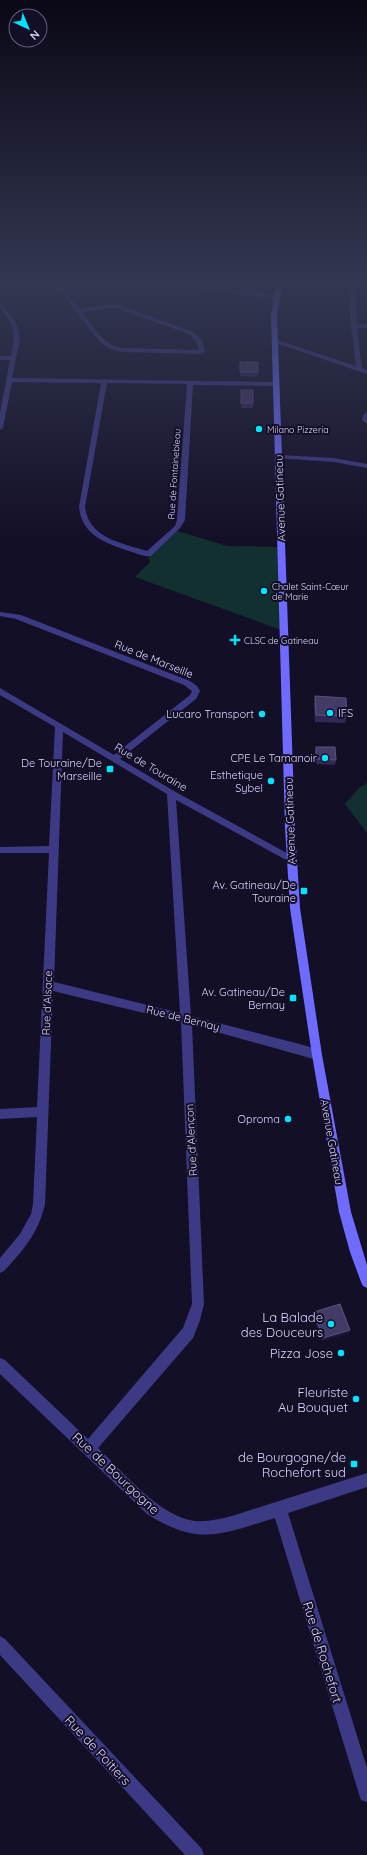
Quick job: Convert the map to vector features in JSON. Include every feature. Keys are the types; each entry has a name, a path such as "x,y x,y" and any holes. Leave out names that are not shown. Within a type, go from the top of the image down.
{"street":[{"path":"0,428 12,369"},
{"name":"Avenue Gatineau","path":"276,369 291,859 295,908 317,1055 345,1212 356,1252 367,1282"},
{"path":"355,369 367,372"},
{"path":"10,380 276,384"},
{"name":"Rue de Fontainebleau","path":"104,381 82,506 82,517 87,526 102,537 148,554 178,527 181,520 190,383"},
{"path":"367,414 367,422"},
{"path":"279,457 334,460 367,466"},
{"name":"Rue de Marseille","path":"0,614 18,617 187,683 194,688 196,691 193,697 114,759"},
{"name":"Rue de Touraine","path":"0,691 171,793 291,859"},
{"name":"Rue d'Alsace","path":"0,1267 28,1236 37,1217 59,727"},
{"name":"Rue d'Alençon","path":"89,1448 188,1333 194,1320 198,1304 186,1018 171,793"},
{"path":"0,850 53,849"},
{"name":"Rue de Bernay","path":"48,985 186,1018 317,1055"},
{"path":"0,1114 42,1112"},
{"name":"Rue de Bourgogne","path":"0,1365 152,1509 167,1519 182,1525 197,1528 212,1527 280,1509 367,1480"},
{"name":"Rue de Rochefort","path":"280,1509 367,1794"},
{"name":"Rue de Poitiers","path":"0,1644 196,1855"}],"green space":[{"path":"174,530 227,546 282,547 284,631 135,577 150,562 148,554"},
{"path":"367,783 367,833 345,804 359,788"}],"building":[{"path":"240,369 258,369 258,372 240,372"},
{"path":"241,390 253,390 253,403 241,403"},
{"path":"315,696 346,698 347,716 316,715"},
{"path":"316,747 335,747 336,760 316,759"},
{"name":"La Balade des Douceurs","path":"340,1304 350,1330 323,1338 314,1312"}],"place":[{"name":"Milano Pizzeria","path":"259,429"},
{"name":"Chalet Saint-Cœur de Marie","path":"264,591"},
{"name":"CLSC de Gatineau","path":"235,640"},
{"name":"IFS","path":"330,713"},
{"name":"Lucaro Transport","path":"262,714"},
{"name":"CPE Le Tamanoir","path":"325,758"},
{"name":"De Touraine/De Marseille","path":"110,769"},
{"name":"Esthetique Sybel","path":"271,781"},
{"name":"Av. Gatineau/De Touraine","path":"304,891"},
{"name":"Av. Gatineau/De Bernay","path":"293,998"},
{"name":"Oproma","path":"288,1119"},
{"name":"La Balade des Douceurs","path":"331,1324"},
{"name":"Pizza Jose","path":"341,1353"},
{"name":"Fleuriste Au Bouquet","path":"356,1399"},
{"name":"de Bourgogne/de Rochefort sud","path":"354,1464"}]}
